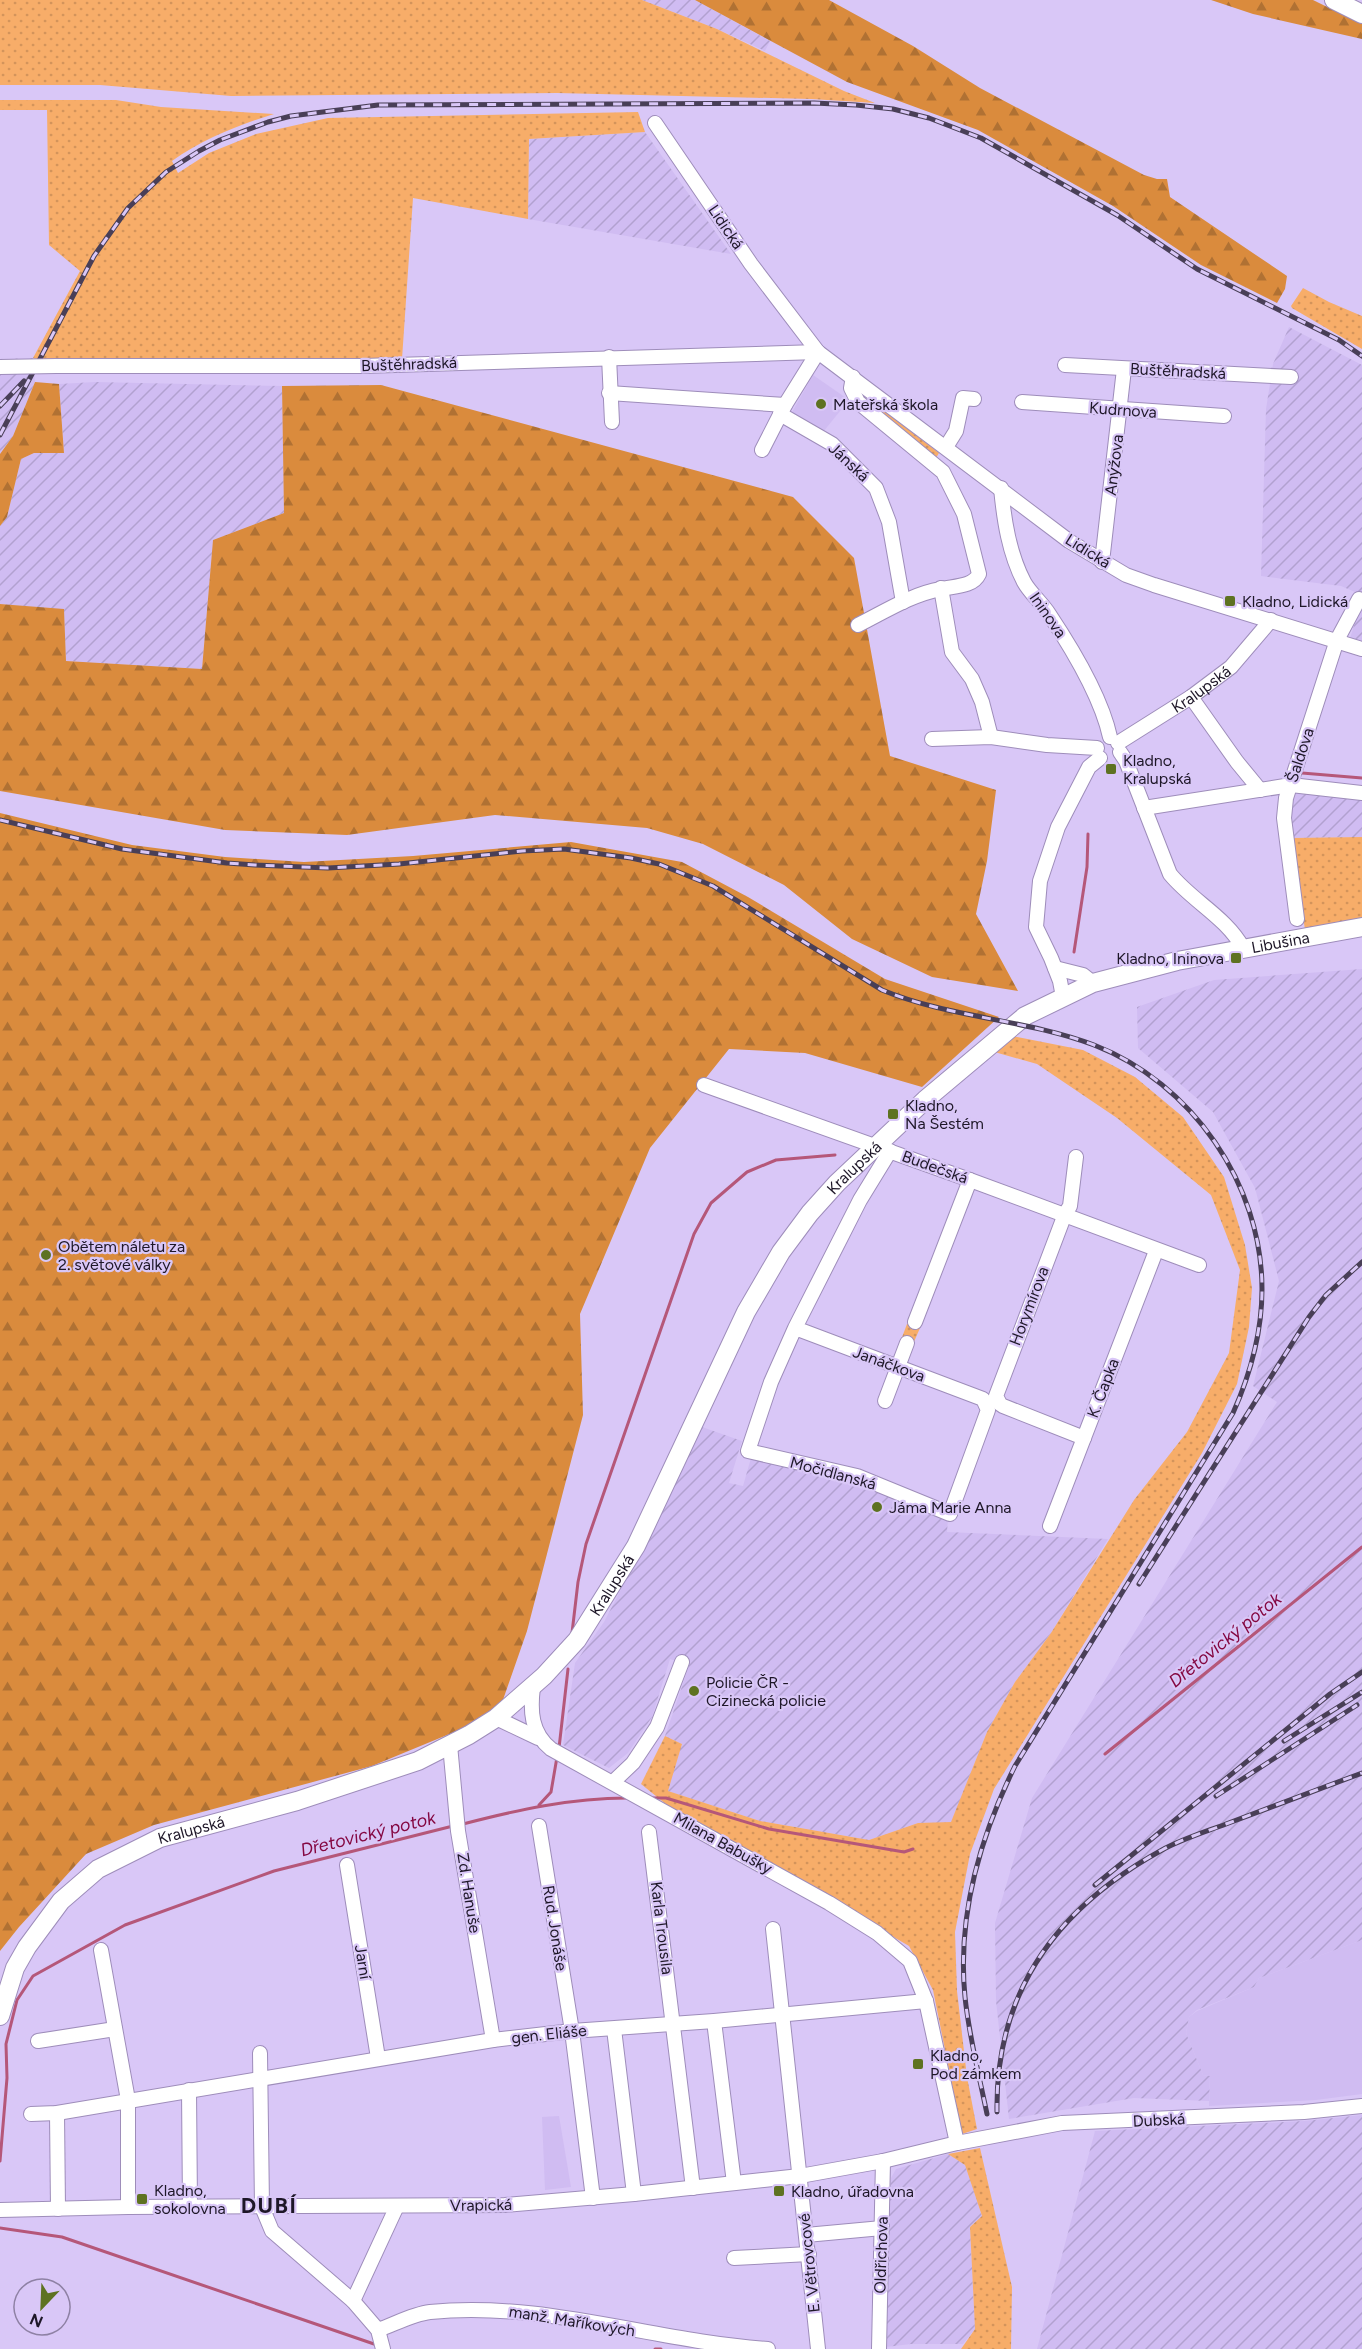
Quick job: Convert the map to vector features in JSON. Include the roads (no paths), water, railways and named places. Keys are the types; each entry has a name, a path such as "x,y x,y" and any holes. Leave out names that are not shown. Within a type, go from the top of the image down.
{"main road":[{"path":"1334,0 1362,14"},
{"name":"Libušina","path":"1063,997 1093,983 1177,961 1362,927"},
{"name":"Kralupská","path":"0,2016 15,1968 27,1947 61,1901 98,1869 160,1838 267,1810 418,1761 496,1718 533,1687 577,1640 636,1546 746,1312 781,1252 830,1191 882,1149 924,1100 1025,1016 1063,997"}],"street":[{"name":"Lidická","path":"655,123 751,264 818,352 1069,541 1102,562 1154,585 1362,649"},
{"name":"Buštěhradská","path":"0,367 363,366 818,352"},
{"path":"762,450 818,352"},
{"path":"609,357 612,422"},
{"name":"Buštěhradská","path":"1065,365 1291,377"},
{"name":"Anýžova","path":"1102,562 1124,369"},
{"path":"853,377 851,388 858,402 944,472 961,506 979,574 975,581 955,587 941,588 903,602 858,625"},
{"name":"Jánská","path":"609,393 783,410 832,444 876,488 889,522 903,602"},
{"path":"946,447 956,431 963,398 974,399"},
{"name":"Kudrnova","path":"1022,402 1224,416"},
{"name":"Ininova","path":"1001,488 1009,543 1024,582 1048,613 1076,657 1126,761 1170,874 1183,890 1236,936 1243,948"},
{"path":"941,588 952,652 972,679 982,702 991,737"},
{"name":"Šaldova","path":"1297,919 1284,818 1286,798 1337,640 1359,599"},
{"name":"Kralupská","path":"1116,744 1191,697 1231,667 1271,620"},
{"path":"1191,697 1260,790"},
{"path":"932,739 991,737 1098,753 1112,761 1116,744 1102,739 1098,753 1058,827 1040,881 1036,927 1055,968 1063,997"},
{"path":"1144,808 1291,785 1362,793"},
{"path":"1055,968 1083,975 1093,983"},
{"name":"Budečská","path":"704,1085 1065,1214 1156,1251 1199,1265"},
{"name":"Kralupská","path":"748,1451 771,1382 860,1200 882,1149"},
{"path":"1065,1214 1070,1206 1076,1157"},
{"path":"915,1322 970,1180"},
{"name":"Horymírova","path":"950,1514 988,1410 987,1402 996,1392 1065,1214"},
{"name":"K. Čapka","path":"1050,1526 1156,1251"},
{"name":"Janáčkova","path":"795,1329 990,1399 1084,1438"},
{"path":"885,1401 908,1343"},
{"name":"Močidlanská","path":"748,1451 857,1476 950,1514"},
{"path":"619,1785 657,1727 682,1662"},
{"path":"533,1687 532,1720 538,1738"},
{"name":"Milana Babušky","path":"496,1718 538,1738 551,1749 619,1785 877,1933 910,1961 927,2001"},
{"name":"Zd. Hanuše","path":"450,1745 458,1825 493,2040"},
{"name":"Rud. Jonáše","path":"539,1826 572,2031 593,2198"},
{"name":"Karla Trousila","path":"649,1832 693,2188"},
{"name":"Jarní","path":"347,1865 378,2058"},
{"name":"E. Větrovcové","path":"772,1929 818,2349"},
{"path":"101,1950 128,2100 128,2207"},
{"path":"927,2001 957,2143"},
{"name":"gen. Eliáše","path":"31,2114 57,2113 493,2040 572,2031 714,2021 927,2001"},
{"path":"714,2021 734,2183"},
{"path":"38,2041 115,2029"},
{"path":"614,2029 634,2194"},
{"path":"260,2054 262,2207 272,2231 354,2301 378,2330 383,2349"},
{"path":"189,2090 190,2208"},
{"name":"Dubská","path":"957,2143 1062,2123 1281,2113 1362,2106"},
{"path":"57,2113 58,2209"},
{"name":"Vrapická","path":"0,2210 505,2205 800,2176 883,2161 957,2143"},
{"name":"Oldřichova","path":"879,2349 883,2161"},
{"path":"0,2202 20,2209"},
{"path":"354,2301 397,2206"},
{"path":"806,2235 882,2228"},
{"path":"734,2258 809,2254"},
{"name":"manž. Maříkových","path":"378,2330 428,2312 511,2310 625,2330 768,2349"}],"waterway":[{"path":"1302,773 1362,778"},
{"path":"1074,952 1087,867 1088,834"},
{"path":"572,1633 578,1582 586,1544 694,1234 711,1203 747,1172 776,1160 835,1155"},
{"name":"Dřetovický potok","path":"1105,1754 1362,1547"},
{"path":"559,1748 568,1669"},
{"path":"539,1805 551,1792 557,1757"},
{"name":"Dřetovický potok","path":"463,1824 544,1806 585,1800 627,1798"},
{"name":"Dřetovický potok","path":"649,1798 666,1798 769,1829 904,1852 913,1849"},
{"name":"Dřetovický potok","path":"0,2161 7,2078 6,2044 17,2000 33,1976 125,1925 274,1871 453,1826"},
{"path":"0,2228 62,2237 374,2344"},
{"path":"655,2349 661,2349"}],"railway":[{"path":"0,435 94,256 128,208 166,172 220,140 268,122 291,116 378,105 814,103 893,109 929,118 981,138 1117,215 1197,269 1339,340 1362,356"},
{"path":"0,406 24,381"},
{"path":"0,820 122,849 255,865 328,868 564,849 659,864 713,886 882,990 934,1007 1068,1036 1094,1045 1129,1062 1162,1084 1190,1111 1215,1142 1235,1176 1250,1212 1259,1250 1262,1289 1260,1321 1254,1352 1245,1384 1233,1413 1015,1766 991,1821 968,1907 963,1967 969,2026 987,2114"},
{"path":"1139,1584 1309,1317 1326,1295 1362,1262"},
{"path":"1095,1885 1330,1694 1362,1672"},
{"path":"1284,1741 1362,1692"},
{"path":"1216,1796 1357,1705"},
{"path":"997,2112 999,2068 1007,2028 1021,1991 1040,1957 1064,1926 1092,1898 1125,1873 1170,1846 1362,1773"}],"place":[{"name":"Mateřská škola","path":"821,404"},
{"name":"Kladno, Lidická","path":"1230,601"},
{"name":"Kladno, Kralupská","path":"1111,769"},
{"name":"Kladno, Ininova","path":"1236,958"},
{"name":"Kladno, Na Šestém","path":"893,1114"},
{"name":"Obětem náletu za 2. světové války","path":"46,1255"},
{"name":"Jáma Marie Anna","path":"877,1507"},
{"name":"Policie ČR - Cizinecká policie","path":"694,1691"},
{"name":"Kladno, Pod zámkem","path":"918,2064"},
{"name":"Kladno, úřadovna","path":"779,2191"},
{"name":"Kladno, sokolovna","path":"142,2199"}],"district":[{"name":"DUBÍ","path":"269,2205"}]}
